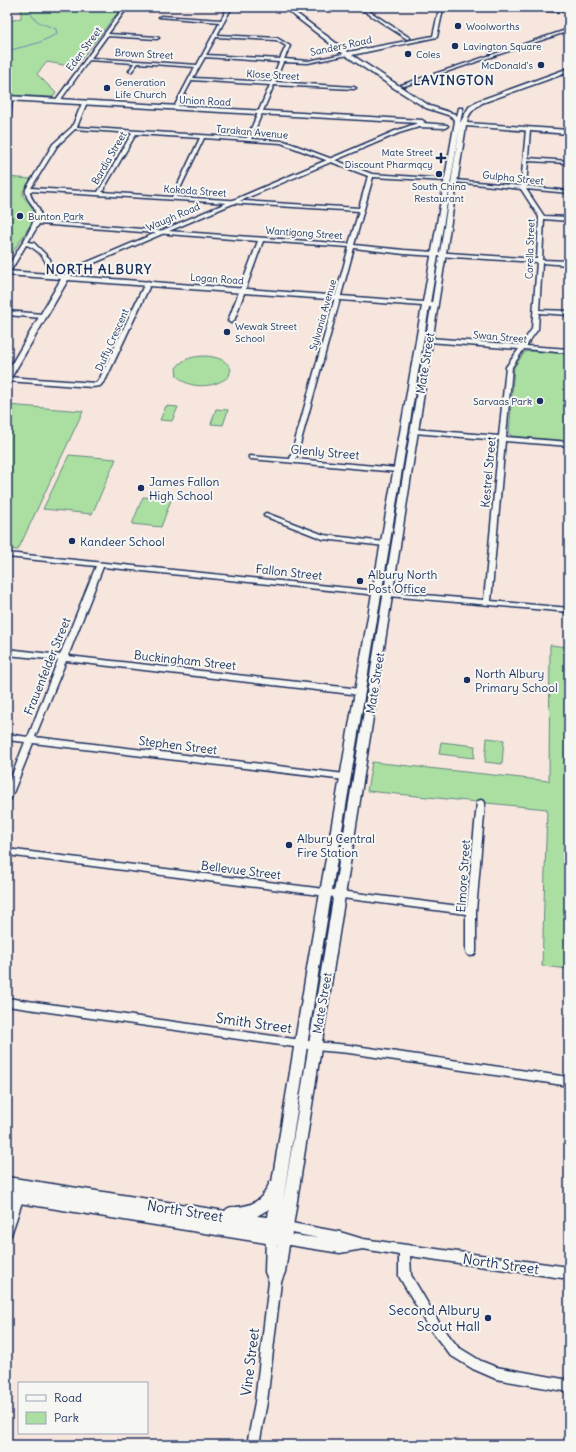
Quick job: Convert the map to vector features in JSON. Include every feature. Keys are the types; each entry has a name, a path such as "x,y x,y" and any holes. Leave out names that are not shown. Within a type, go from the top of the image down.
{"main road":[{"path":"284,7 302,17 396,86 439,114 437,118 423,122"},
{"path":"294,7 302,17"},
{"name":"Sanders Road","path":"350,53 434,36 441,8"},
{"path":"350,53 436,107 443,110 460,113 465,117 467,112 474,105 498,93"},
{"path":"436,107 449,109 531,82 569,66"},
{"path":"557,72 569,70"},
{"path":"396,86 403,85"},
{"name":"Union Road","path":"9,98 569,132"},
{"path":"460,113 463,107 474,100"},
{"path":"428,107 453,115 457,124"},
{"name":"Mate Street","path":"440,254 447,180 460,113"},
{"name":"Mate Street","path":"278,1232 315,1046 338,895 362,760 382,593 384,544 397,470 455,181 465,117"},
{"name":"Union Road","path":"378,120 404,125"},
{"name":"Waugh Road","path":"397,132 404,125 423,122"},
{"name":"Union Road","path":"416,123 445,126 457,124"},
{"name":"Waugh Road","path":"7,378 65,277 75,269 397,132 419,125 445,126"},
{"name":"Logan Road","path":"7,272 430,305"},
{"name":"Mate Street","path":"278,1232 277,1201 280,1176 301,1044 360,692 382,593 414,431 429,340 430,305"},
{"path":"196,1212 244,1214 256,1210 262,1207 272,1197 280,1176"},
{"name":"North Street","path":"7,1183 196,1212 278,1232"},
{"name":"North Street","path":"13,1195 278,1232"}],"street":[{"name":"Eden Street","path":"57,101 126,7"},
{"path":"175,108 230,7"},
{"path":"360,7 408,38"},
{"path":"498,7 569,11"},
{"path":"160,17 223,21"},
{"path":"403,85 569,30"},
{"path":"106,35 157,36 154,42"},
{"path":"215,36 281,40 288,46 249,139"},
{"name":"Sanders Road","path":"204,56 311,62 350,53"},
{"name":"Brown Street","path":"87,59 199,66"},
{"path":"131,71 137,62"},
{"name":"Klose Street","path":"191,79 354,88"},
{"path":"7,130 9,98"},
{"path":"7,272 37,222 39,210 28,196 28,189 56,145 74,128 85,102"},
{"name":"Tarakan Avenue","path":"74,128 249,139 289,143 371,175 447,180"},
{"path":"522,188 526,129"},
{"name":"Bardia Street","path":"98,194 134,132"},
{"path":"172,199 203,136"},
{"path":"525,159 569,162"},
{"name":"Sylvania Avenue","path":"293,460 336,298 371,175"},
{"name":"Gulpha Street","path":"455,181 569,192"},
{"name":"Corella Street","path":"522,188 542,217 534,331 523,348"},
{"name":"Kokoda Street","path":"28,189 361,210"},
{"path":"542,217 569,219"},
{"name":"Wantigong Street","path":"37,222 569,263"},
{"path":"231,321 261,239"},
{"path":"24,243 32,244 48,260 48,263"},
{"name":"Duffy Crescent","path":"7,378 92,385 98,384 104,379 148,283"},
{"path":"536,311 569,313"},
{"path":"7,313 42,316"},
{"name":"Swan Street","path":"429,340 569,351"},
{"name":"Kestrel Street","path":"487,602 509,367 523,348"},
{"path":"414,431 569,444"},
{"name":"Glenly Street","path":"251,457 397,470"},
{"path":"266,515 323,537 384,544"},
{"name":"Fallon Street","path":"7,555 382,593 569,610"},
{"name":"Frauenfelder Street","path":"7,798 101,564"},
{"name":"Buckingham Street","path":"7,652 360,692"},
{"name":"Stephen Street","path":"7,737 345,777"},
{"name":"Elmore Street","path":"471,952 471,911 481,803"},
{"name":"Bellevue Street","path":"7,852 471,911"},
{"name":"Smith Street","path":"7,1002 315,1046 349,1049 568,1082"},
{"path":"7,1231 13,1195"},
{"name":"North Street","path":"278,1232 340,1247 363,1244 404,1251 569,1273"},
{"name":"Vine Street","path":"253,1445 261,1402 275,1282 279,1272 278,1232"},
{"path":"404,1251 405,1276 436,1328 454,1351 477,1365 496,1373 569,1386"}],"green space":[{"path":"21,7 122,7 75,67 47,62 37,74 56,93 53,97 7,95 7,24 10,21 21,18"},
{"name":"Bunton Park","path":"7,177 31,179 23,191 23,196 35,211 33,221 7,261"},
{"name":"Sarvaas Park","path":"530,351 569,354 569,441 512,436 509,434 514,367 525,352"},
{"path":"198,356 206,356 224,361 231,369 229,376 217,383 203,386 188,384 177,376 176,368 182,362"},
{"path":"7,405 83,411 18,550 7,549"},
{"path":"166,406 178,407 172,421 160,420"},
{"path":"216,409 228,410 223,425 211,424"},
{"path":"69,455 116,459 92,514 43,509"},
{"path":"143,497 171,500 161,527 132,524"},
{"path":"550,645 569,647 569,969 542,966 547,809 367,791 372,762 549,781"},
{"path":"487,738 504,740 502,764 485,762"},
{"path":"441,742 475,746 474,758 439,754"}],"waterway":[{"path":"7,51 38,43 57,34 56,29 38,22 32,16 30,7"}],"place":[{"name":"Woolworths","path":"458,26"},
{"name":"Lavington Square","path":"455,46"},
{"name":"Coles","path":"408,54"},
{"name":"McDonald's","path":"541,65"},
{"name":"Generation Life Church","path":"107,88"},
{"name":"Mate Street Discount Pharmqcy","path":"441,158"},
{"name":"South China Restaurant","path":"439,174"},
{"name":"Bunton Park","path":"20,216"},
{"name":"Wewak Street School","path":"227,332"},
{"name":"Sarvaas Park","path":"540,401"},
{"name":"James Fallon High School","path":"141,488"},
{"name":"Kandeer School","path":"72,541"},
{"name":"Albury North Post Office","path":"360,581"},
{"name":"North Albury Primary School","path":"467,680"},
{"name":"Albury Central Fire Station","path":"289,845"},
{"name":"Second Albury Scout Hall","path":"488,1318"}],"district":[{"name":"LAVINGTON","path":"454,80"},
{"name":"NORTH ALBURY","path":"99,269"}]}
